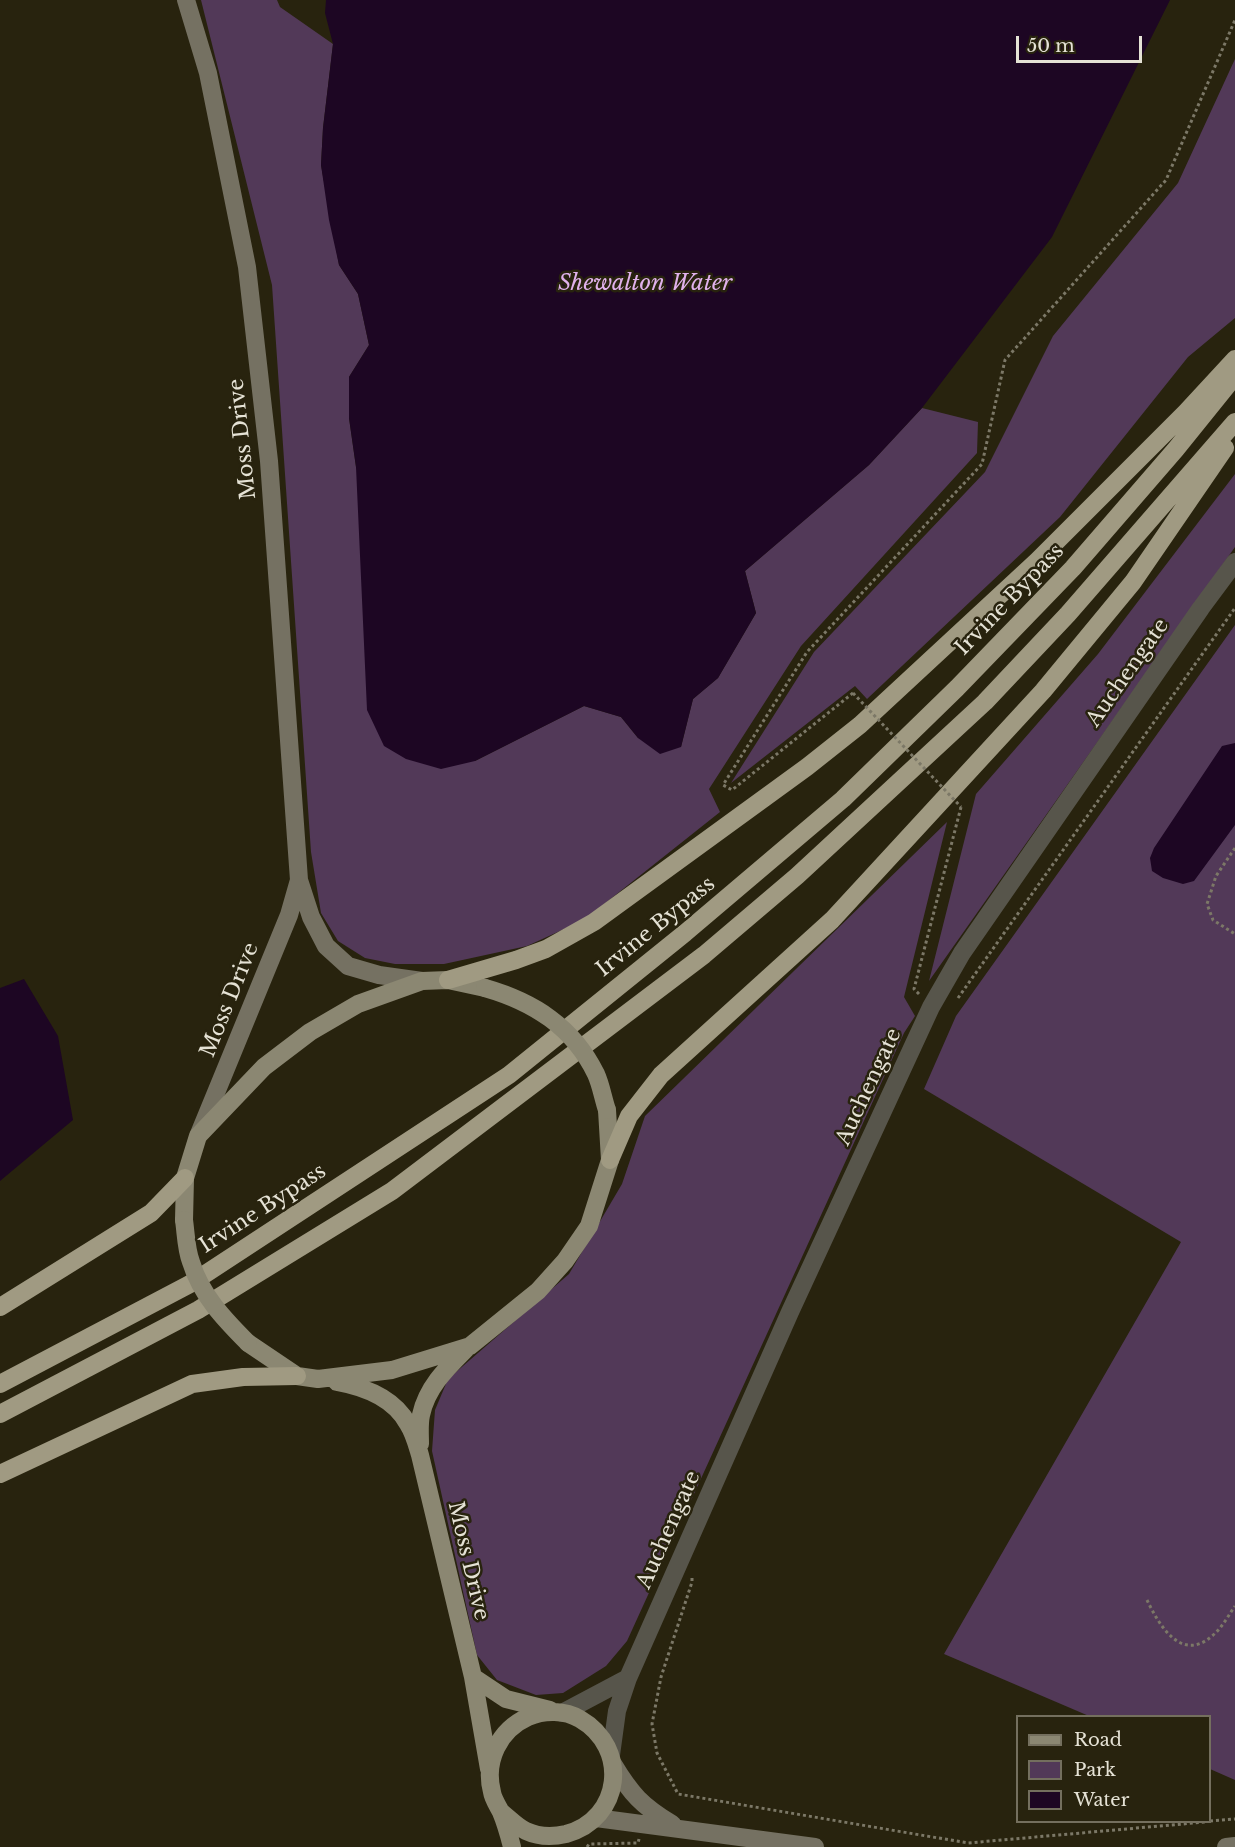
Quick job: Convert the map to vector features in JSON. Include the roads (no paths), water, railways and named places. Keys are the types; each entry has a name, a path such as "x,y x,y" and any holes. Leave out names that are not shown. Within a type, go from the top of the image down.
{"highway":[{"path":"448,980 546,949 594,922 807,767 860,725 1037,561 1186,412 1235,359"},
{"name":"Irvine Bypass","path":"0,1384 190,1284 509,1075 685,933 843,799 957,688 1073,568 1176,449 1235,376"},
{"path":"0,1414 198,1310 392,1191 704,955 797,876 985,702 1068,614 1235,422"},
{"path":"610,1160 629,1116 661,1075 832,920 1043,691 1133,582 1235,434"},
{"path":"0,1307 151,1213 185,1178"},
{"path":"0,1474 192,1384 243,1377 297,1376"}],"main road":[{"name":"Moss Drive","path":"186,0 208,73 248,267 269,460 299,880 311,917 326,946 348,966 379,975 422,981"},
{"name":"Moss Drive","path":"198,1136 289,915 299,880"},
{"path":"470,1346 392,1370 318,1379 297,1376 248,1342 205,1294 190,1261 184,1220 185,1178 198,1136 264,1067 310,1032 358,1004 422,981 448,980 502,993 536,1009 556,1022 578,1044 597,1076 607,1110 610,1160"},
{"name":"Moss Drive","path":"420,1455 420,1417 426,1399 439,1376 470,1346 538,1292 565,1261 589,1226 610,1160"},
{"name":"Moss Drive","path":"318,1379 359,1386 390,1402 408,1424 420,1455 473,1677 489,1769"},
{"path":"473,1677 506,1699 560,1712 578,1718 593,1728 628,1789 651,1811 680,1829"},
{"path":"512,1847 501,1812 492,1793 489,1769 499,1740 518,1721 536,1713 560,1712"},
{"path":"553,1847 583,1839 610,1796 612,1760"},
{"path":"501,1812 523,1830 533,1834 583,1839"},
{"path":"596,1818 815,1847"},
{"path":"1226,1847 1235,1846"}],"street":[{"name":"Auchengate","path":"612,1760 617,1711 628,1678 790,1312 931,1007 962,953 1235,562"},
{"path":"560,1712 628,1678"}],"water":[{"name":"Shewalton Water","path":"326,0 1170,0 1052,237 922,408 869,465 745,571 756,613 718,678 693,699 681,747 660,754 638,738 621,717 584,706 475,761 441,769 406,759 384,746 367,710 356,467 349,418 349,377 369,345 358,294 339,265 329,220 321,165 333,44 325,13"},
{"path":"1235,743 1235,825 1194,881 1183,884 1163,878 1152,871 1150,858 1154,848 1222,746"},
{"path":"24,979 58,1036 73,1120 0,1181 0,988"}]}
